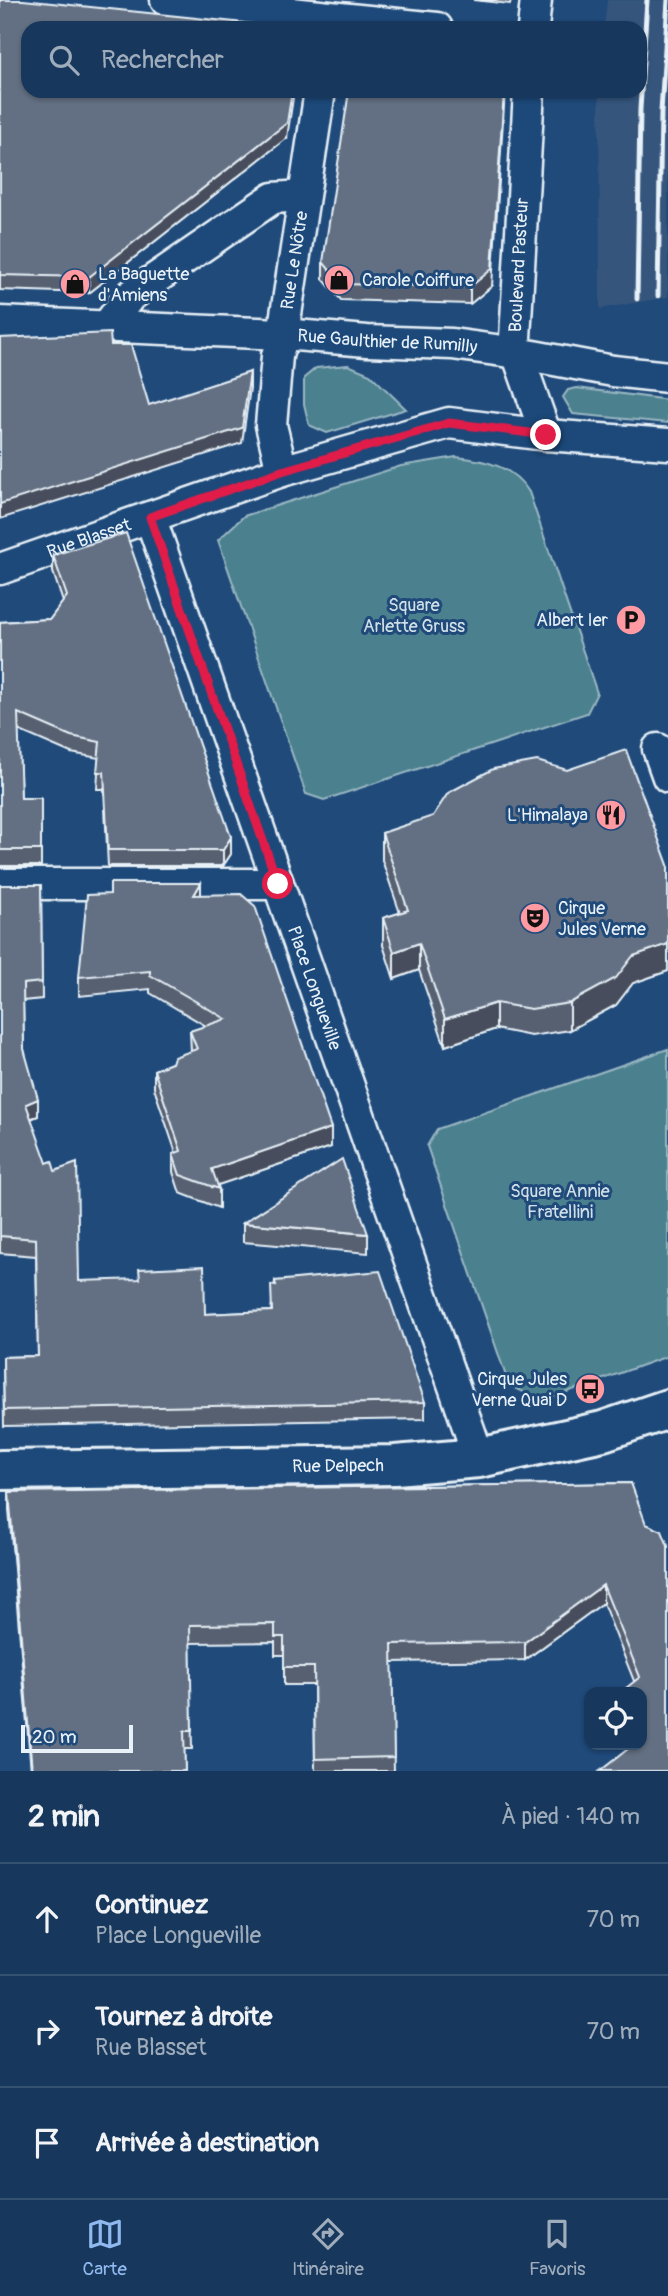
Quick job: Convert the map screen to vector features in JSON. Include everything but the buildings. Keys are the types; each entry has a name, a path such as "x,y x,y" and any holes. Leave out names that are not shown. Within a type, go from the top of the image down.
{"street":[{"path":"166,0 380,21"},
{"path":"534,21 536,0"},
{"name":"Rue Le Nôtre","path":"282,471 271,425 277,356 283,334 319,98"},
{"name":"Boulevard Pasteur","path":"529,98 515,338 517,352 546,435"},
{"path":"107,326 130,296 273,198 303,196"},
{"name":"Rue Gaulthier de Rumilly","path":"0,321 452,344 517,352 613,371 668,377"},
{"name":"Rue Blasset","path":"0,569 282,471 449,423 546,435 668,444"},
{"name":"Place Longueville","path":"150,517 479,1458"},
{"path":"658,749 668,777"},
{"path":"0,884 278,884"},
{"name":"Rue Delpech","path":"0,1470 395,1465 479,1458 603,1431 668,1409"}],"shaded area":[{"path":"607,0 668,0 668,297 600,309 599,98 647,98 647,21 605,21"}],"green space":[{"path":"348,365 370,374 406,409 327,433 309,425 304,404 304,378 316,368"},
{"path":"577,388 668,400 668,423 573,414 563,397 568,390"},
{"name":"Square Arlette Gruss","path":"456,457 477,460 507,470 529,492 597,693 587,713 324,800 306,794 218,540 244,516 401,466"},
{"name":"Square Annie Fratellini","path":"668,1049 668,1356 542,1401 509,1385 427,1146 437,1129"}],"railway":[{"path":"646,21 647,0"},
{"path":"658,296 661,112 668,0"},
{"path":"637,299 641,98"}],"place":[{"name":"Carole Coiffure","path":"339,280"},
{"name":"La Baguette d'Amiens","path":"75,284"},
{"name":"Albert Ier","path":"631,620"},
{"name":"L'Himalaya","path":"611,815"},
{"name":"Cirque Jules Verne","path":"535,918"},
{"name":"Cirque Jules Verne Quai D","path":"590,1389"}],"route":[{"path":"278,884 150,517 282,471 449,423 546,435"}]}
